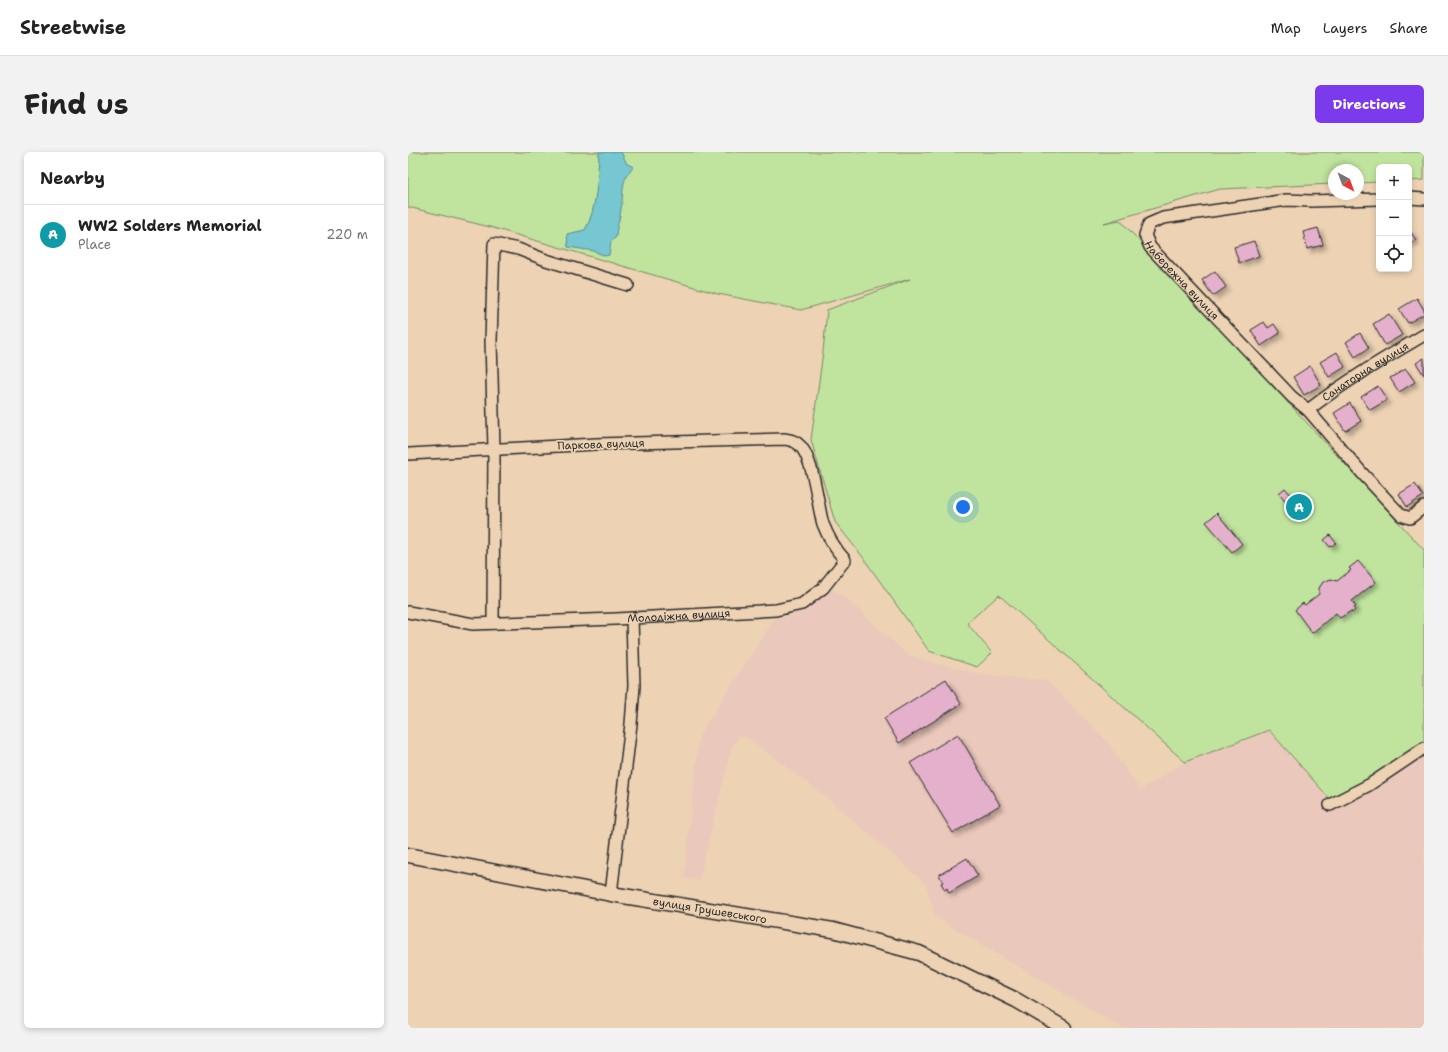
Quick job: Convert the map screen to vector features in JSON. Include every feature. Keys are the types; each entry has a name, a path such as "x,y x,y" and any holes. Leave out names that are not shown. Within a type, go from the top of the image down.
{"main road":[{"name":"вулиця Грушевського","path":"408,855 611,894 833,930 919,953 1016,1000 1064,1028"}],"street":[{"path":"1412,198 1424,199"},
{"name":"Набережна вулиця","path":"1308,410 1292,397 1150,247 1146,234 1149,224 1163,218 1286,200 1311,202 1376,199"},
{"path":"493,623 494,449 491,341 494,244 518,249 546,260 628,285"},
{"name":"Санаторна вулиця","path":"1308,410 1388,356 1424,334"},
{"path":"1308,410 1362,473 1401,515 1410,518 1424,508"},
{"name":"Паркова вулиця","path":"409,454 604,444 792,440 798,443 807,457 823,524 836,550 845,560"},
{"name":"Молодіжна вулиця","path":"408,612 473,624 632,618 776,610 802,604 823,588 845,560"},
{"path":"611,894 632,724 634,686 632,618"},
{"path":"1330,805 1369,785 1424,748"}],"shaded area":[{"path":"831,590 842,595 907,654 927,661 984,675 1046,680 1106,740 1140,790 1185,762 1269,730 1330,798 1379,776 1424,742 1424,1028 1122,1028 935,917 926,884 827,798 747,737 738,737 731,750 699,880 684,878 699,736 775,618 795,614"}],"green space":[{"path":"408,152 1424,152 1424,180 1412,181 1412,164 1376,164 1376,182 1364,183 1364,164 1328,164 1328,184 1220,189 1104,223 1120,220 1424,550 1424,742 1379,776 1329,798 1269,730 1185,762 999,595 967,623 992,653 977,667 929,651 862,556 835,522 811,440 827,310 910,279 801,310 718,294 490,227 408,207"}],"water":[{"path":"599,152 621,152 627,164 634,167 626,176 623,186 622,203 616,237 611,242 609,255 605,256 594,251 568,247 567,234 585,230 589,222 596,192"}],"building":[{"path":"1318,228 1323,245 1307,249 1303,232"},
{"path":"1412,234 1416,240 1412,243"},
{"path":"1254,241 1259,256 1239,263 1234,247"},
{"path":"1215,271 1226,287 1213,296 1202,280"},
{"path":"1417,298 1424,310 1424,314 1408,323 1399,309"},
{"path":"1389,314 1402,335 1385,345 1373,324"},
{"path":"1264,322 1268,328 1274,324 1280,333 1261,346 1251,330"},
{"path":"1360,333 1369,348 1355,357 1346,342"},
{"path":"1337,352 1345,367 1329,377 1320,362"},
{"path":"1424,358 1424,375 1416,363"},
{"path":"1310,366 1321,385 1304,395 1293,377"},
{"path":"1406,369 1415,382 1399,392 1390,378"},
{"path":"1378,386 1387,400 1370,410 1361,397"},
{"path":"1350,403 1361,421 1345,431 1334,413"},
{"path":"1415,484 1423,496 1407,507 1399,494"},
{"path":"1285,488 1295,500 1289,505 1279,493"},
{"path":"1217,513 1242,544 1232,552 1206,522"},
{"path":"1330,535 1336,543 1330,547 1324,540"},
{"path":"1358,561 1376,582 1352,601 1356,607 1352,613 1351,611 1340,618 1336,613 1312,633 1295,610 1303,603 1305,605 1319,594 1319,588 1323,582 1331,579 1337,581 1351,570 1349,568"},
{"path":"946,679 961,704 899,743 884,718"},
{"path":"958,734 1000,805 953,833 910,763"},
{"path":"967,858 978,876 949,893 947,888 945,890 941,883 943,882 939,875"}],"place":[{"name":"WW2 Solders Memorial","path":"1299,507"}]}
